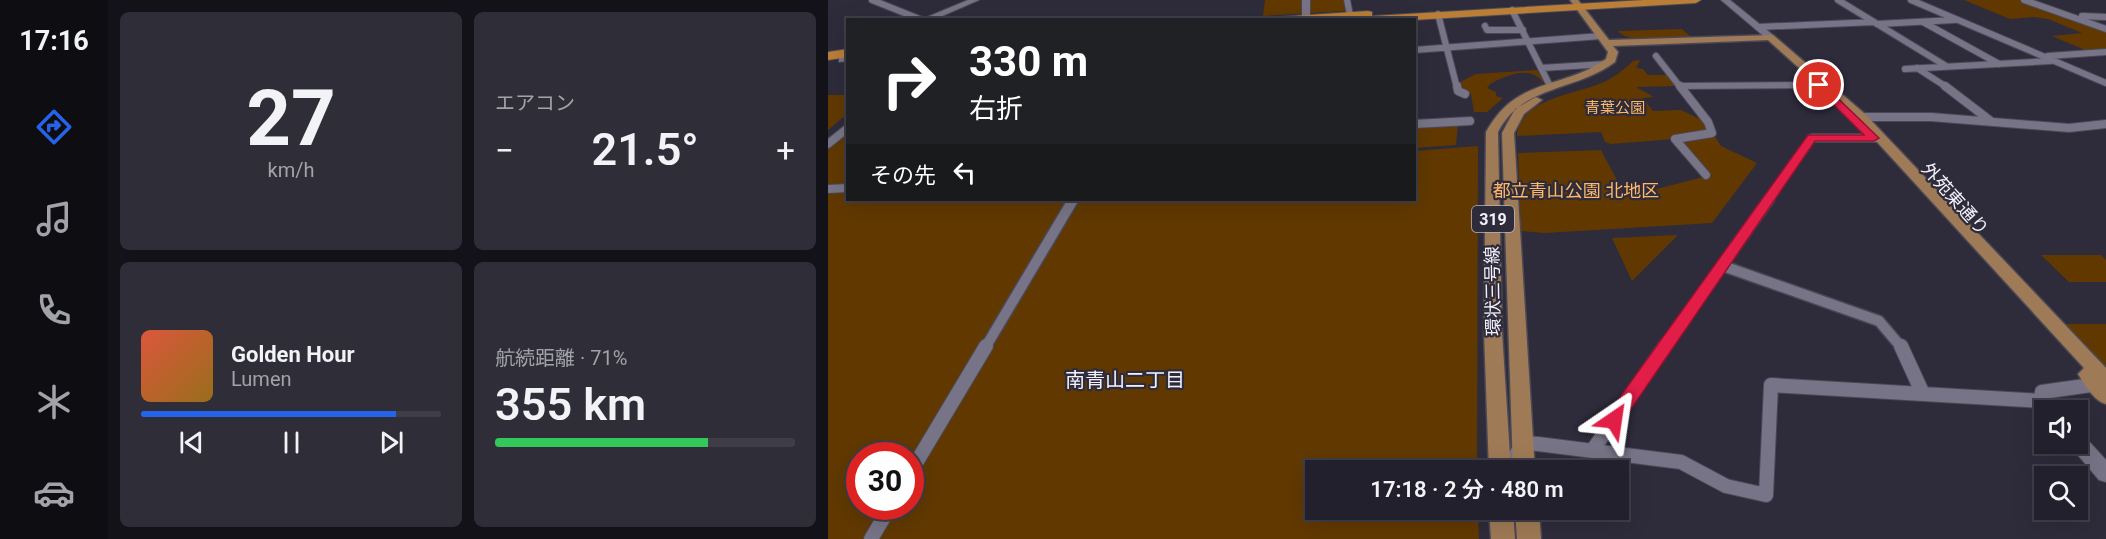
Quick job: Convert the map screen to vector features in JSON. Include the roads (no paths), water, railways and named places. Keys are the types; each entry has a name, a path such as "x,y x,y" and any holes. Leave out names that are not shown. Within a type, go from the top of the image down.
{"highway":[{"path":"1330,18 1583,2 1696,0"},
{"path":"1382,18 1512,10 1583,2"},
{"path":"828,56 846,57"},
{"path":"828,62 846,57"}],"main road":[{"path":"1583,2 1609,41"},
{"path":"1583,2 1609,41 1613,52 1611,60 1606,64"},
{"path":"1609,41 1764,34"},
{"name":"外苑東通り","path":"1764,34 1819,85 1858,117"},
{"name":"外苑東通り","path":"1764,34 1858,117 2103,382 2106,398"},
{"name":"環状三号線","path":"1523,460 1508,133 1519,112 1532,102 1558,91 1599,79 1615,70 1624,57 1625,51 1609,41"},
{"name":"環状三号線","path":"1499,460 1493,332 1492,132 1503,110 1527,95 1588,75 1606,64"},
{"path":"1502,520 1503,539"},
{"path":"1527,520 1528,539"}],"street":[{"path":"872,0 918,18"},
{"path":"928,18 975,0"},
{"path":"1306,0 1306,18"},
{"path":"1347,0 1353,17"},
{"path":"1720,0 1764,34 1875,23 1958,20"},
{"path":"1725,0 1764,34"},
{"path":"1838,0 1946,66"},
{"path":"1911,0 2106,83"},
{"path":"2024,0 2106,28"},
{"path":"1512,10 1550,86"},
{"path":"1438,15 1458,91 1465,94"},
{"path":"2072,16 2106,17"},
{"path":"1923,22 1999,64"},
{"path":"1485,26 1487,30 1493,32 1523,30"},
{"path":"1416,50 1528,42 1609,41"},
{"path":"2045,57 2106,52"},
{"path":"1656,56 1708,122 1712,133 1675,139 1706,175"},
{"path":"1905,69 2054,60"},
{"path":"1541,68 1606,64"},
{"path":"1917,68 1953,91 1992,122"},
{"path":"1679,86 1819,85"},
{"path":"1858,117 1931,117 2069,128 2104,125"},
{"path":"1416,124 1470,121"},
{"path":"828,143 846,130"},
{"path":"1592,451 1812,138 1877,138"},
{"path":"828,189 846,188"},
{"path":"924,450 1072,201"},
{"path":"1723,266 1879,321 1902,348 1923,394"},
{"path":"2044,400 2042,392 2103,382"},
{"path":"1512,460 1522,443 1681,462 1726,486 1766,495 1771,385 1923,394 2034,405"},
{"path":"2088,453 2106,474"},
{"path":"872,539 883,520"}],"district":[{"name":"南青山二丁目","path":"1125,380"}],"park label":[{"name":"青葉公園","path":"1615,108"},
{"name":"都立青山公園 北地区","path":"1576,191"}]}
